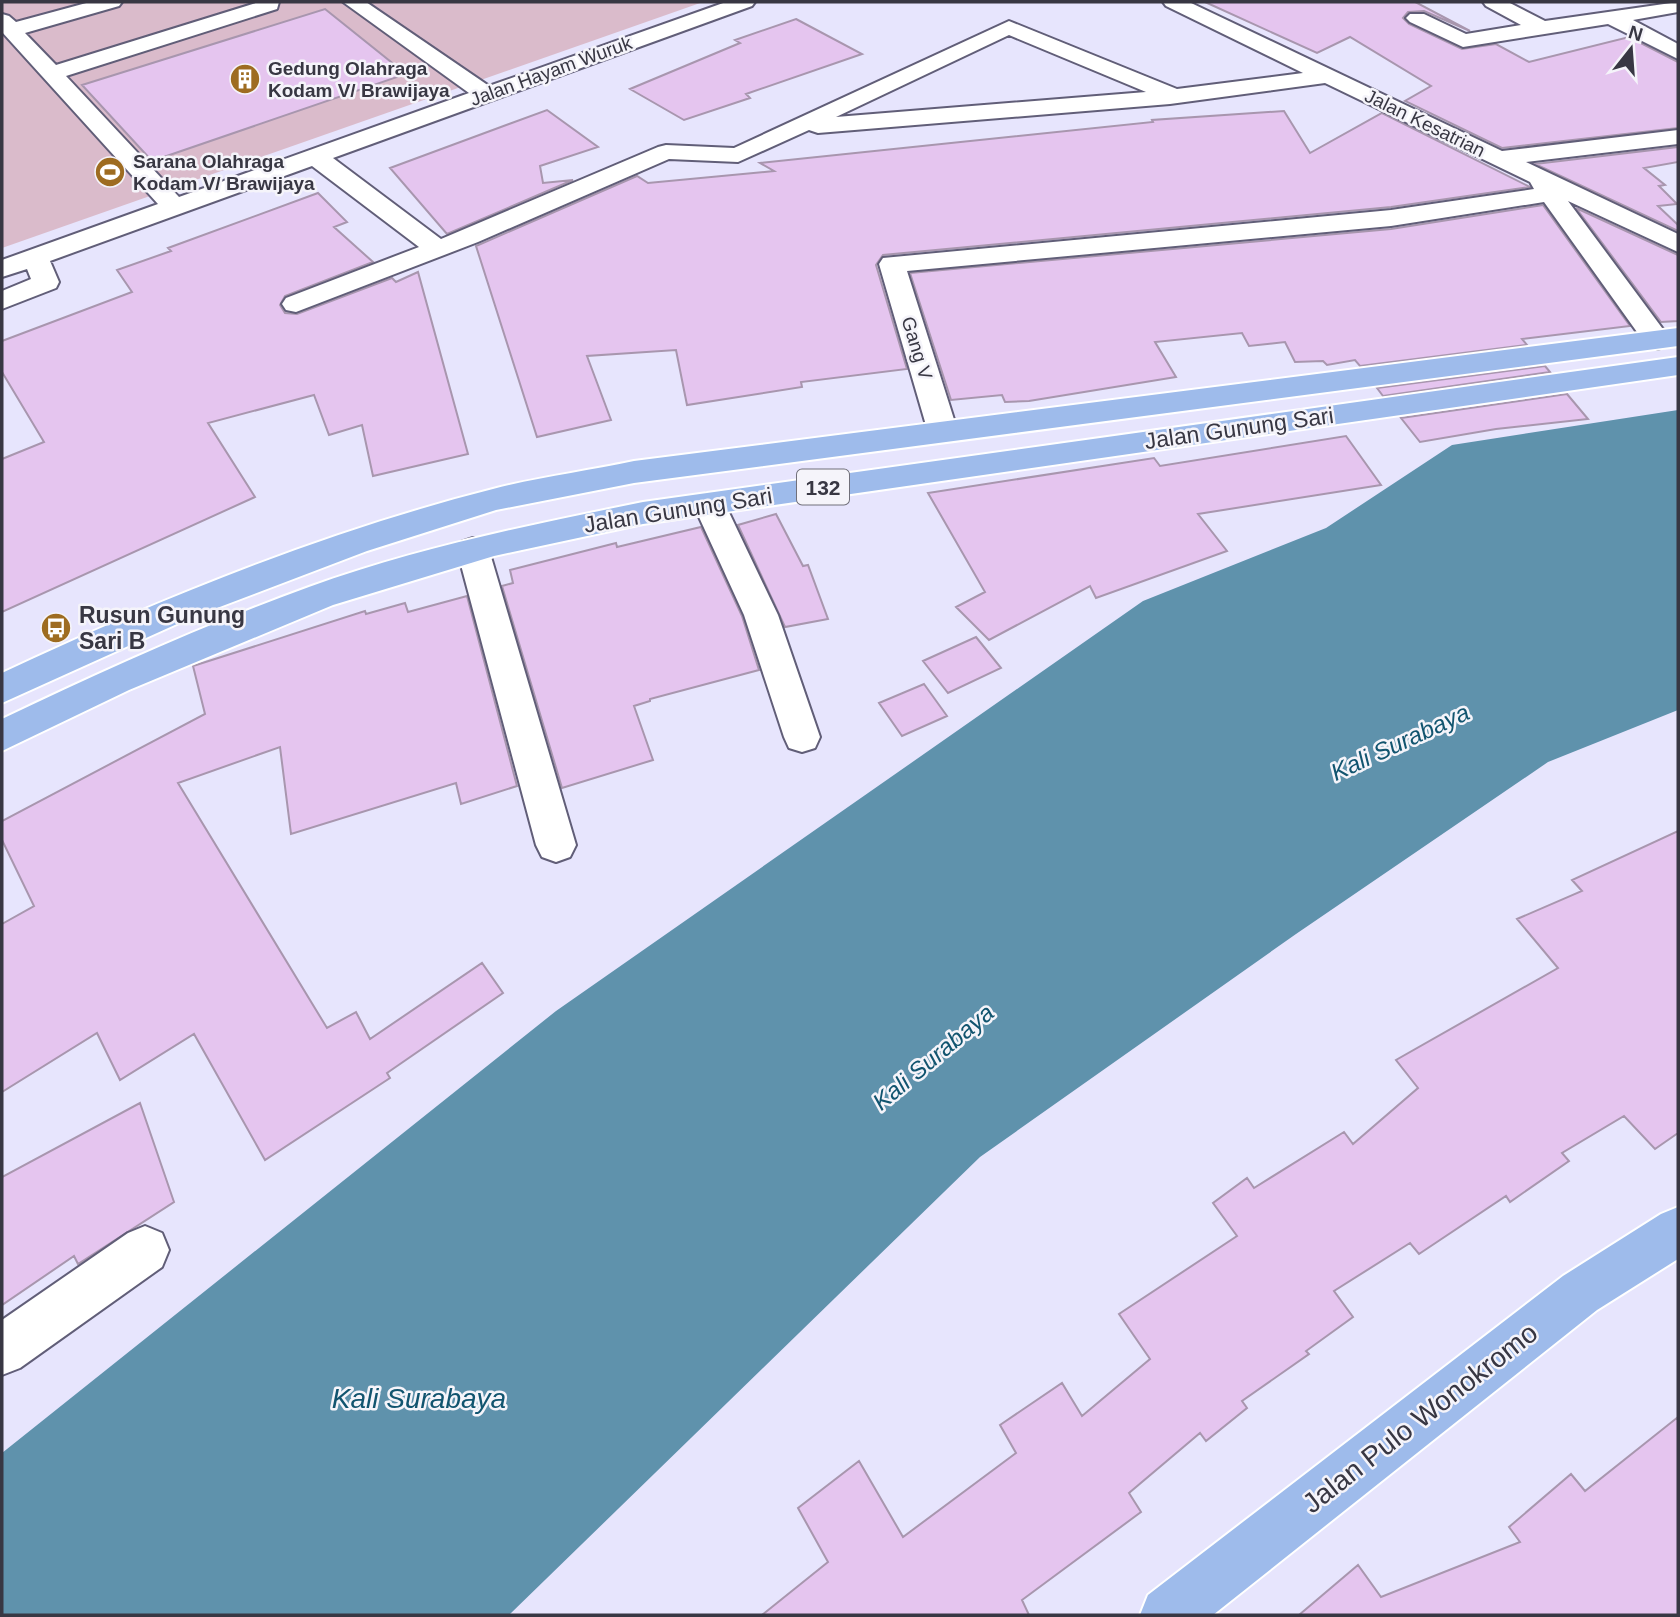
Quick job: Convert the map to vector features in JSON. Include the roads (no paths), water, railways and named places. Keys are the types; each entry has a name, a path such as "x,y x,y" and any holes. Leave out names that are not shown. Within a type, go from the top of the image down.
{"main road":[{"name":"Jalan Gunung Sari","path":"2,689 98,642 194,602 300,562 480,503 634,472 1668,339"},
{"name":"Jalan Gunung Sari","path":"2,736 116,680 229,632 321,596 473,550 643,513 1678,366"},
{"path":"1316,384 1338,414"},
{"name":"Jalan Pulo Wonokromo","path":"1168,1615 1580,1293 1678,1231"}],"street":[{"path":"6,25 112,2"},
{"path":"51,74 270,5 269,2"},
{"path":"353,2 486,95"},
{"name":"Jalan Hayam Wuruk","path":"2,269 745,2"},
{"name":"Jalan Kesatrian","path":"1173,2 1500,159 1544,186 1678,244"},
{"path":"1493,2 1540,27"},
{"path":"1416,18 1463,41 1612,11 1678,6"},
{"path":"1612,11 1678,53"},
{"path":"6,25 174,207"},
{"path":"296,304 469,237 666,152 738,155 1009,27 1175,96"},
{"path":"794,128 1175,96 1328,76"},
{"path":"1500,159 1678,137"},
{"path":"315,156 436,248"},
{"path":"1544,186 1668,339"},
{"name":"Gang V","path":"943,432 892,264 1391,218 1544,186"},
{"path":"2,300 46,282 35,257"},
{"path":"709,503 761,615 802,737"},
{"path":"473,550 556,845"},
{"path":"2,1350 145,1250"}],"water":[{"name":"Kali Surabaya","path":"1678,410 1678,710 1548,762 1296,934 980,1157 509,1615 2,1615 2,1453 556,1011 1143,601 1326,528 1452,445"}],"place":[{"name":"Gedung Olahraga Kodam V/ Brawijaya","path":"245,79"},
{"name":"Sarana Olahraga Kodam V/ Brawijaya","path":"110,172"},
{"name":"Rusun Gunung Sari B","path":"56,628"}]}
